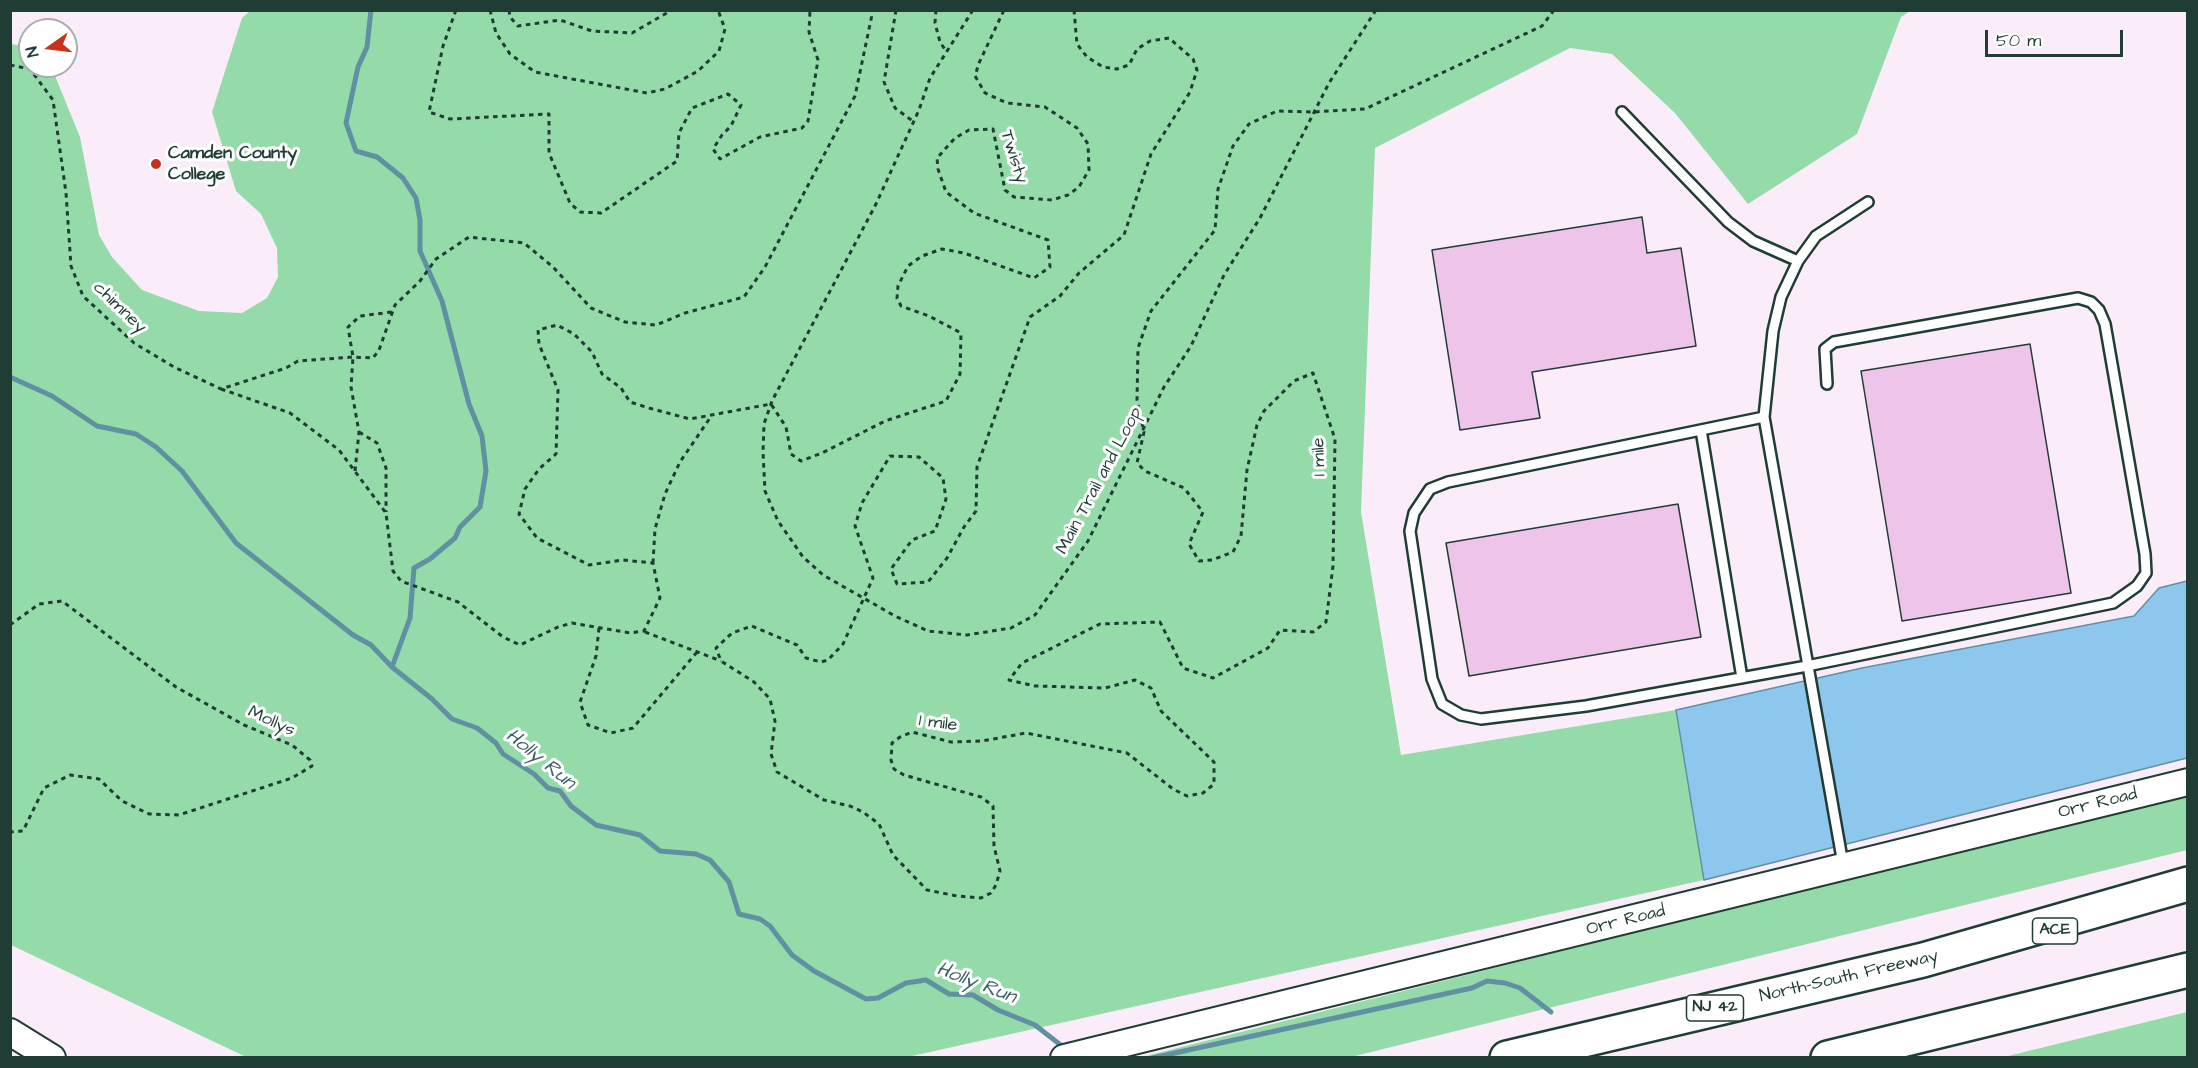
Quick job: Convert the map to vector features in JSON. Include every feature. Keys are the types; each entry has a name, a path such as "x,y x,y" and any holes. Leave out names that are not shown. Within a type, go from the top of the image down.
{"highway":[{"name":"North-South Freeway","path":"1507,1058 1923,960 2187,884"},
{"name":"ACE","path":"1923,960 2187,902"},
{"path":"1828,1058 2187,970"}],"street":[{"name":"Orr Road","path":"1064,1058 2187,782"},
{"path":"10,1032 52,1058"}],"lane":[{"path":"1622,112 1728,222 1754,241 1798,261"},
{"path":"1844,868 1764,417 1772,342 1781,297 1798,261 1816,236 1868,202"},
{"path":"1764,417 1448,482 1430,489 1413,513 1410,531 1432,679 1442,704 1448,710 1481,719 1586,706 1807,666 2113,603 2137,586 2146,573 2145,555 2105,324 2099,310 2091,302 2078,298 1834,342 1825,349 1827,384"},
{"path":"1701,430 1742,678"}],"path":[{"path":"456,10 443,46 429,112 450,119 549,114 549,153 570,203 580,212 601,213 677,162 679,133 692,108 728,94 741,105 731,126 713,149 720,159 760,137 802,128 808,121 819,60 809,32 810,10"},
{"path":"490,10 496,33 510,54 535,72 647,93 666,89 699,71 718,51 725,29 718,10"},
{"path":"508,10 510,17 518,26 560,20 592,32 632,33 672,10"},
{"path":"221,389 298,362 353,357 373,358 379,350 392,312 436,259 469,237 524,243 553,267 591,308 625,322 656,325 685,313 744,297 765,267 855,96 873,10"},
{"path":"896,10 884,82 895,108 914,122"},
{"path":"936,10 935,23 940,42 946,52"},
{"name":"Main Trail and Loop","path":"973,10 930,78 914,122 876,204 771,404 764,424 765,491 778,521 803,557 824,575 862,598 928,631 967,635 1011,628 1035,615 1088,542 1131,451 1144,432 1164,387 1191,346 1224,275 1260,218 1313,112 1376,10"},
{"name":"Twisty","path":"771,404 786,427 791,454 801,460 822,453 885,421 946,401 960,374 960,333 929,316 901,306 897,298 898,286 908,267 922,256 942,249 964,253 1034,278 1050,267 1048,240 974,213 946,192 938,169 938,158 955,138 969,130 993,129 1005,190 1014,197 1052,200 1068,195 1079,187 1089,170 1088,144 1077,128 1046,107 1007,103 985,93 975,76 1004,10"},
{"path":"721,661 716,648 732,633 752,626 797,645 806,658 821,662 828,660 843,644 873,578 855,526 862,503 890,456 919,457 943,478 946,499 935,531 912,540 891,569 897,584 928,582 947,558 964,527 976,511 976,467 1030,317 1060,296 1079,273 1124,235 1151,154 1190,93 1197,70 1194,59 1169,38 1150,40 1137,49 1129,65 1117,69 1103,67 1087,57 1077,44 1074,10"},
{"path":"1144,432 1137,400 1138,348 1151,311 1215,230 1218,189 1233,146 1249,124 1277,111 1313,112 1365,109 1542,26 1554,10"},
{"name":"chimney","path":"10,65 30,69 53,100 66,193 71,266 83,296 134,343 182,371 221,389 290,413 339,450 386,513"},
{"path":"355,473 359,432 351,387 353,357 348,327 360,316 392,312"},
{"path":"653,562 623,560 589,565 537,538 519,514 525,489 539,469 556,454 558,390 539,344 538,330 557,325 574,334 592,352 602,374 621,388 630,402 690,419 771,404"},
{"name":"1 mile","path":"721,661 754,682 770,699 775,721 771,754 777,772 824,800 850,806 879,824 893,855 927,890 981,898 992,893 1000,871 994,846 993,806 981,797 904,776 894,769 891,760 892,743 912,732 951,742 982,741 1026,733 1127,753 1173,789 1187,796 1203,793 1214,784 1214,762 1161,711 1151,688 1135,680 1106,688 1035,686 1009,680 1022,663 1100,624 1160,622 1183,668 1213,678 1268,648 1280,630 1313,632 1326,622 1333,566 1335,439 1328,410 1313,373 1294,381 1264,411 1257,425 1247,470 1241,536 1233,552 1212,560 1199,561 1189,544 1203,512 1184,488 1145,471 1137,462 1144,432"},
{"path":"644,632 660,598 653,562 655,529 665,494 680,462 712,415"},
{"path":"359,432 377,443 386,468 386,513 393,571 401,581 458,602 503,637 520,645 572,623 630,633 644,632 721,661"},
{"name":"Mollys","path":"10,625 39,604 62,601 176,687 244,725 292,746 310,760 312,766 292,778 179,816 149,814 122,801 99,779 70,775 44,788 23,831 10,832"},
{"path":"599,628 596,656 580,702 588,725 611,733 633,728 697,652"}],"green space":[{"path":"250,11 1910,11 1901,17 1857,134 1748,204 1675,113 1612,54 1570,48 1375,148 1361,512 1401,755 1676,710 1704,880 903,1058 246,1057 11,945 11,44 18,45 18,78 56,78 80,137 99,235 112,257 142,290 199,311 242,313 267,298 278,277 277,248 261,214 236,191 212,112 242,18"},
{"path":"2187,793 2187,850 1351,1057 1138,1058"},
{"path":"2187,1012 2187,1057 2004,1057"}],"water":[{"path":"2187,581 2187,758 1704,880 1676,710 1862,668 2134,616 2159,588"}],"building":[{"path":"1642,217 1647,253 1681,248 1696,346 1532,372 1540,418 1460,430 1432,250"},
{"path":"2030,344 2071,593 1902,621 1861,371"},
{"path":"1678,504 1701,637 1469,676 1446,543"}],"waterway":[{"path":"371,10 367,47 358,67 346,123 356,151 377,157 403,178 416,198 420,220 420,251 442,301 469,404 482,436 486,471 480,507 460,527 455,538 430,559 414,568 410,618 392,667"},
{"name":"Holly Run","path":"10,377 52,396 97,426 136,434 156,447 182,471 236,543 353,635 371,645 392,667 432,699 452,719 477,728 496,743 503,754 534,774 548,788 560,791 571,806 596,825 640,835 660,851 696,854 710,860 729,882 739,914 760,919 770,926 792,955 814,971 866,999 878,998 906,983 926,980 949,994 973,995 998,1010 1035,1025 1067,1050"},
{"name":"Holly Run","path":"1152,1058 1472,988 1487,981 1520,988 1551,1012"}],"place":[{"name":"Camden County College","path":"156,164"}]}
